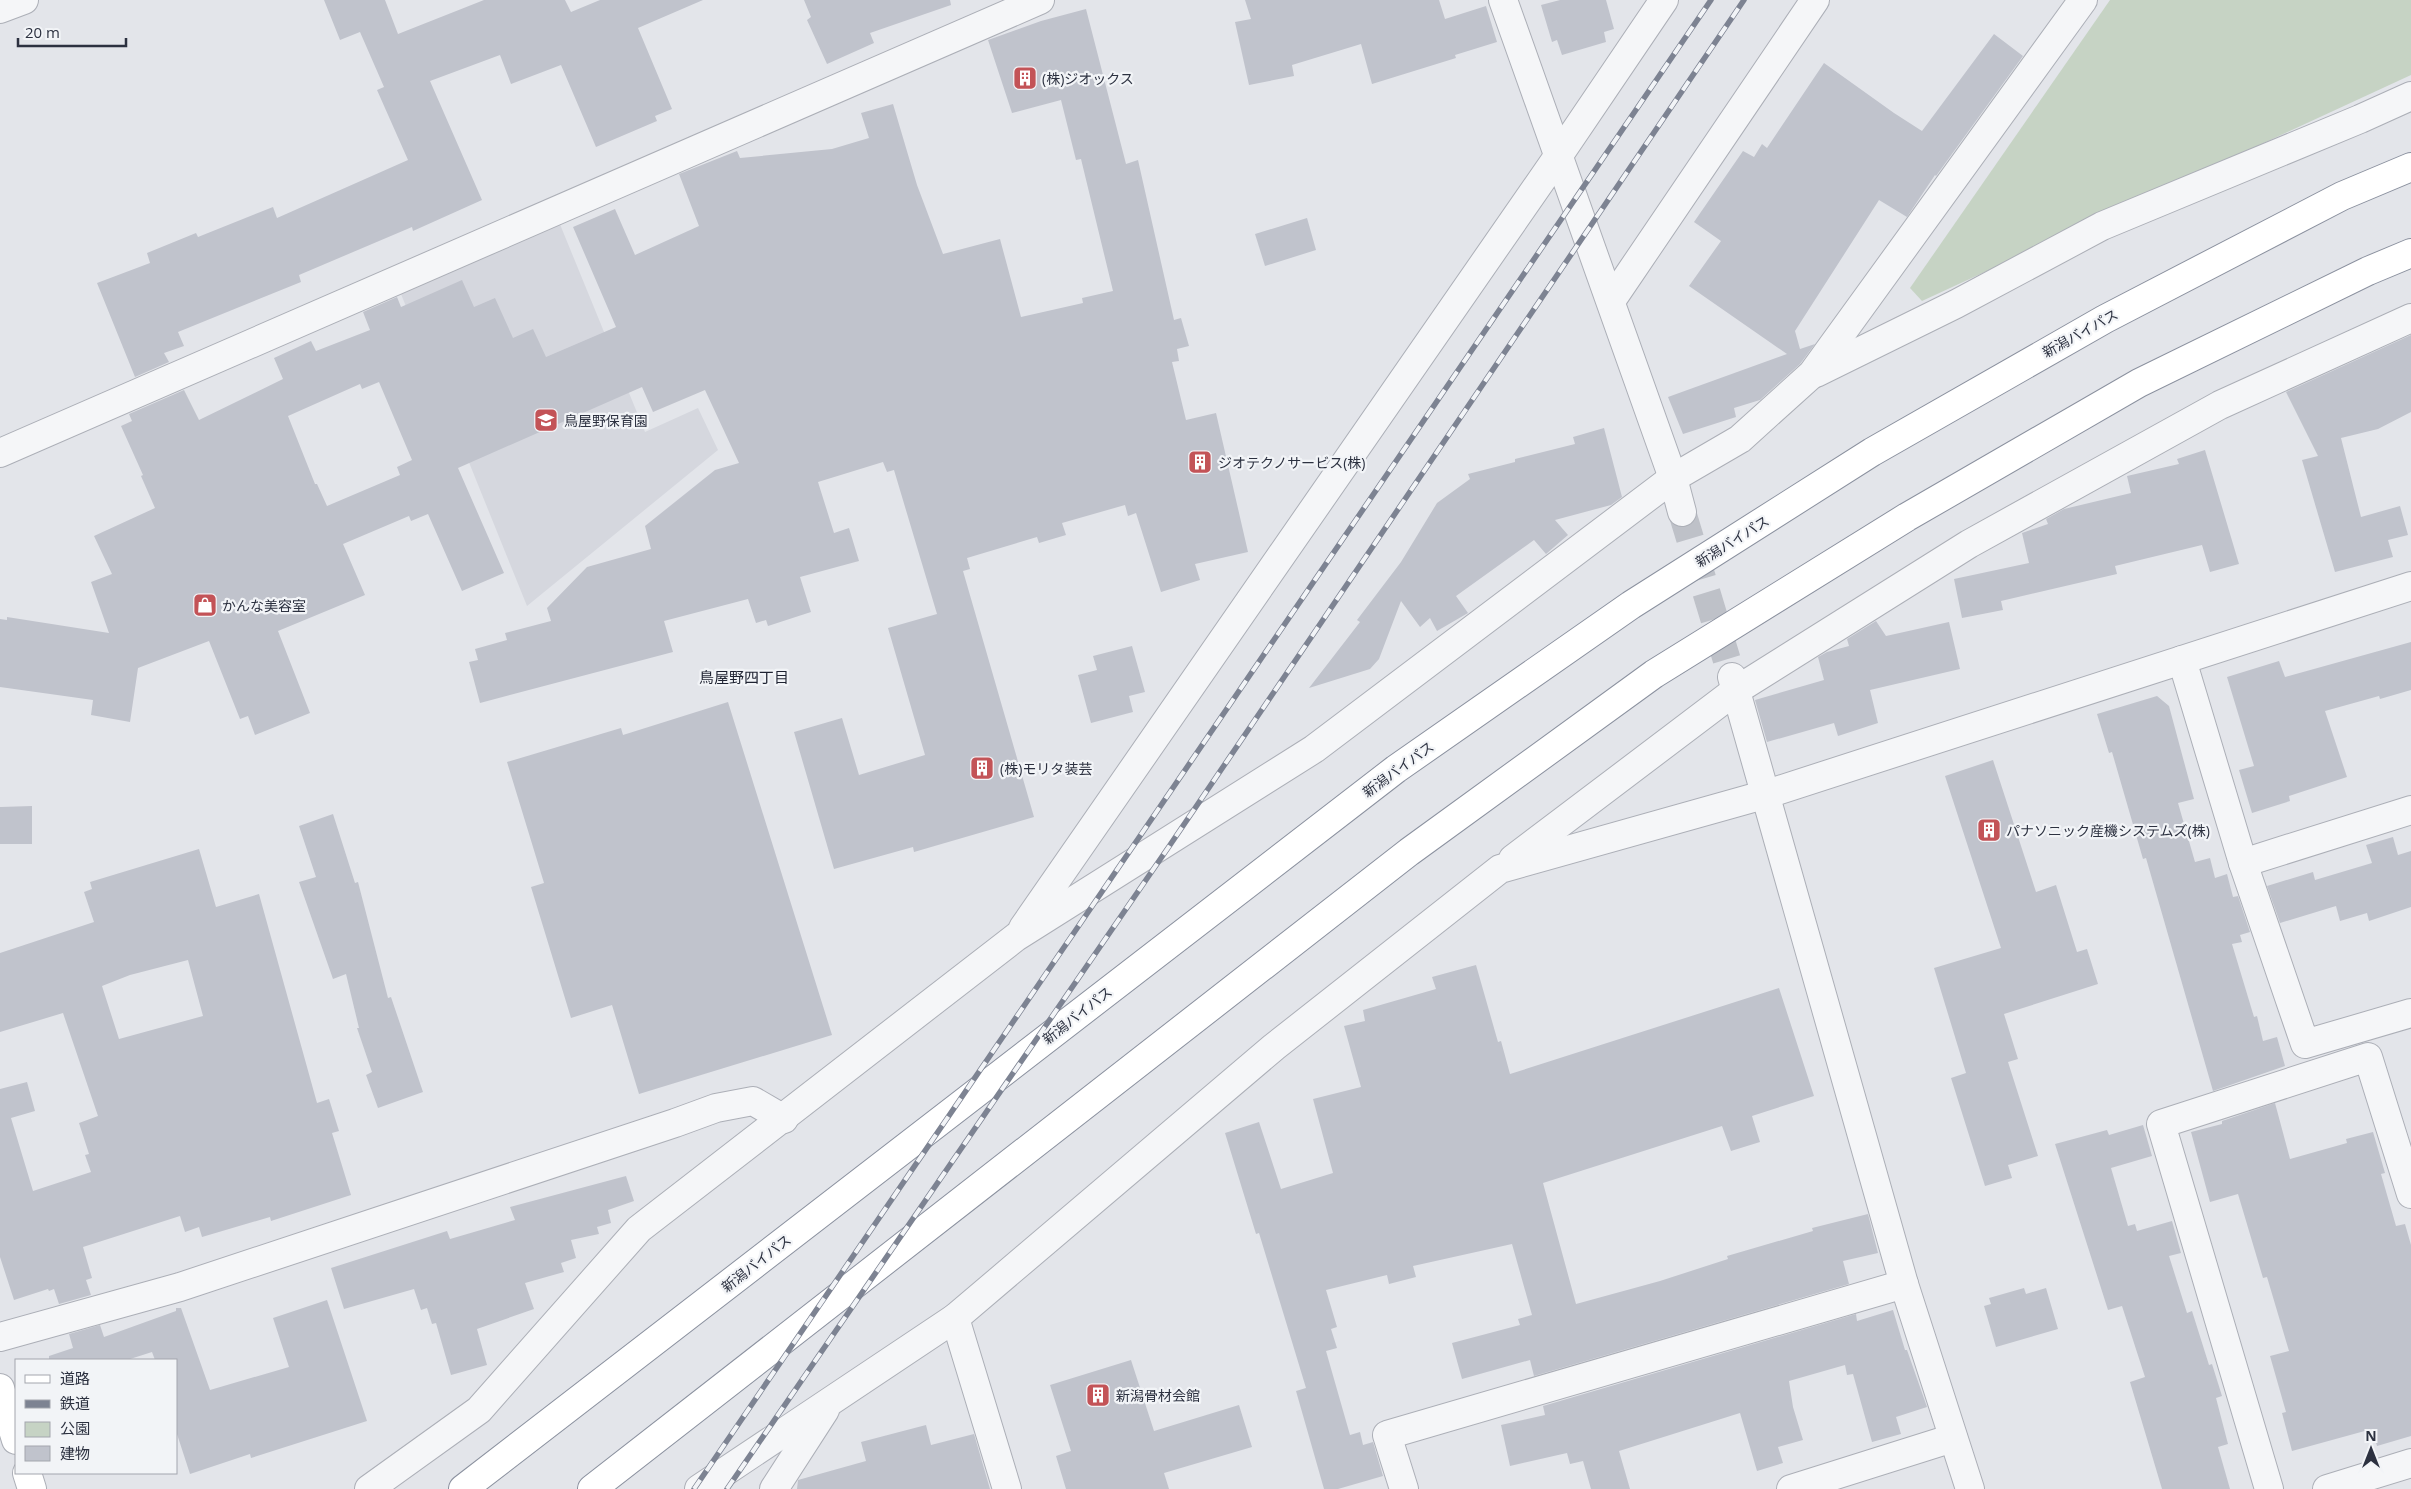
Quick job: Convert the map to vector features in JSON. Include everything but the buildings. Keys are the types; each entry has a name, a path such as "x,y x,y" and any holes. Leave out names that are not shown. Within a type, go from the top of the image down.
{"main road":[{"name":"新潟バイパス","path":"462,1489 1396,769 1631,605 1872,452 2104,319 2342,196 2411,167"},
{"path":"592,1489 1409,852 1654,674 1907,517 2139,383 2368,271 2411,253"},
{"path":"0,1388 15,1437"},
{"path":"27,1474 32,1489"}],"street":[{"path":"0,9 24,0"},
{"path":"0,453 1040,0"},
{"path":"1503,0 1673,478 1682,512"},
{"path":"1016,937 1664,0"},
{"path":"1611,301 1815,0"},
{"path":"369,1489 479,1410 640,1229 1016,937 1314,748 1673,478 1740,439 1812,374 2083,0"},
{"path":"1812,374 1956,304 2102,226 2360,120 2411,96"},
{"path":"699,1489 955,1318 1274,1047 1734,684 1969,544 2163,435 2220,405 2411,318"},
{"path":"1500,869 1766,794 2411,586"},
{"path":"2182,660 2243,863 2305,1044 2411,1013"},
{"path":"1734,684 1904,1284 1970,1489"},
{"path":"2243,863 2411,810"},
{"path":"2269,1489 2162,1124 2368,1057 2411,1194"},
{"path":"0,1337 180,1287 657,1130 716,1108 753,1101 784,1118"},
{"path":"1404,1489 1387,1435 1904,1284"},
{"path":"955,1318 1007,1489"},
{"path":"774,1489 831,1401"},
{"path":"1791,1489 1953,1438"},
{"path":"2327,1489 2411,1462"}],"shaded area":[{"name":"鳥屋野保育園","path":"557,217 645,432 698,408 718,450 527,606 401,294"}],"green space":[{"path":"2110,0 2411,0 2411,75 1922,301 1910,288"}],"tunnel":[{"path":"1682,512 1732,677"}],"railway":[{"path":"694,1489 1711,0"},
{"path":"727,1489 1170,845 1744,0"}],"place":[{"name":"(株)ジオックス","path":"1025,78"},
{"name":"鳥屋野保育園","path":"546,420"},
{"name":"ジオテクノサービス(株)","path":"1200,462"},
{"name":"かんな美容室","path":"205,605"},
{"name":"(株)モリタ装芸","path":"982,768"},
{"name":"パナソニック産機システムズ(株)","path":"1989,830"},
{"name":"新潟骨材会館","path":"1098,1395"}],"district":[{"name":"鳥屋野四丁目","path":"744,677"}]}
